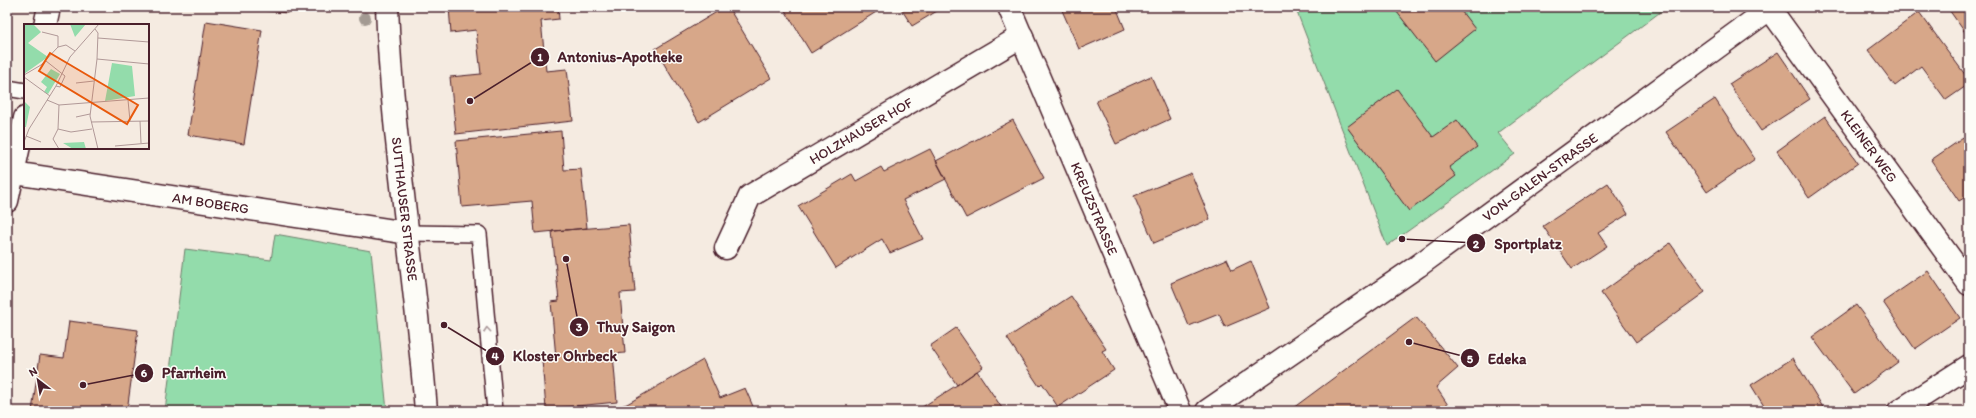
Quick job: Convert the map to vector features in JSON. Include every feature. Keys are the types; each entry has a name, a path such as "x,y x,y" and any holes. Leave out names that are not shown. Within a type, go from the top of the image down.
{"street":[{"path":"45,24 49,7"},
{"name":"SUTTHAUSER STRASSE","path":"387,7 389,64 420,332 426,411"},
{"name":"KREUZSTRASSE","path":"1009,7 1180,411"},
{"name":"KLEINER WEG","path":"1771,8 1969,284"},
{"name":"VON-GALEN-STRASSE","path":"1207,411 1428,258 1771,8"},
{"name":"HOLZHAUSER HOF","path":"726,248 750,196 1022,36"},
{"path":"7,201 24,123"},
{"name":"AM BOBERG","path":"14,173 408,233"},
{"path":"1898,411 1969,366"}],"lane":[{"path":"7,88 24,91"},
{"path":"408,233 479,234 494,411"}],"green space":[{"path":"1295,7 1667,7 1498,133 1515,154 1387,246"},
{"path":"275,234 371,251 387,411 165,411 185,249 271,260"}],"building":[{"path":"235,7 297,7 287,13"},
{"path":"449,7 558,7 559,19 541,21 546,71 567,69 573,121 456,134 450,77 481,74 476,30 451,33"},
{"path":"725,7 728,7 771,78 699,122 655,49"},
{"path":"783,7 879,7 881,9 811,53"},
{"path":"900,7 935,7 937,11 912,26"},
{"path":"1116,7 1125,29 1079,49 1061,8"},
{"path":"1393,7 1458,7 1475,29 1435,61"},
{"path":"1947,7 1969,7 1969,38"},
{"path":"1919,12 1969,80 1969,84 1946,100 1921,66 1895,86 1868,50"},
{"path":"206,21 262,30 244,144 188,135"},
{"path":"1778,52 1810,99 1761,131 1729,84"},
{"path":"1151,76 1170,119 1116,144 1096,101"},
{"path":"1397,89 1433,137 1457,120 1477,147 1449,167 1456,176 1409,211 1347,127"},
{"path":"1715,99 1755,159 1707,192 1666,132"},
{"path":"1825,116 1858,163 1809,198 1777,151"},
{"path":"1013,120 1044,178 966,218 936,161"},
{"path":"561,131 564,170 581,169 587,228 535,233 532,201 462,207 456,141"},
{"path":"1969,134 1969,195 1959,201 1931,160"},
{"path":"930,149 946,179 903,200 923,239 890,253 882,239 836,268 798,206 852,174 856,181 881,167 884,172"},
{"path":"1191,173 1210,219 1154,243 1134,196"},
{"path":"1608,183 1628,214 1598,233 1607,246 1572,269 1543,226"},
{"path":"629,225 635,292 620,293 625,353 613,354 617,402 546,409 542,360 556,358 551,302 559,301 552,231"},
{"path":"1670,243 1705,292 1636,342 1601,293"},
{"path":"1227,259 1232,270 1251,261 1270,308 1225,327 1219,314 1189,326 1171,283"},
{"path":"1928,271 1960,318 1915,349 1883,302"},
{"path":"1071,296 1106,349 1102,351 1114,370 1058,407 1042,383 1039,386 1007,338"},
{"path":"1856,305 1898,362 1854,394 1812,337"},
{"path":"1416,317 1458,368 1436,387 1452,411 1289,411"},
{"path":"69,321 138,330 127,411 32,411 40,355 64,358"},
{"path":"956,328 983,367 957,385 930,346"},
{"path":"1793,358 1824,409 1821,411 1767,411 1751,385"},
{"path":"703,360 720,398 745,388 755,411 605,411 627,404"},
{"path":"977,371 1004,411 916,411 957,385"}],"place":[{"name":"Antonius-Apotheke","path":"470,101"},
{"name":"Sportplatz","path":"1402,239"},
{"name":"Thuy Saigon","path":"566,259"},
{"name":"Kloster Ohrbeck","path":"444,325"},
{"name":"Edeka","path":"1409,342"},
{"name":"Pfarrheim","path":"83,385"}]}
